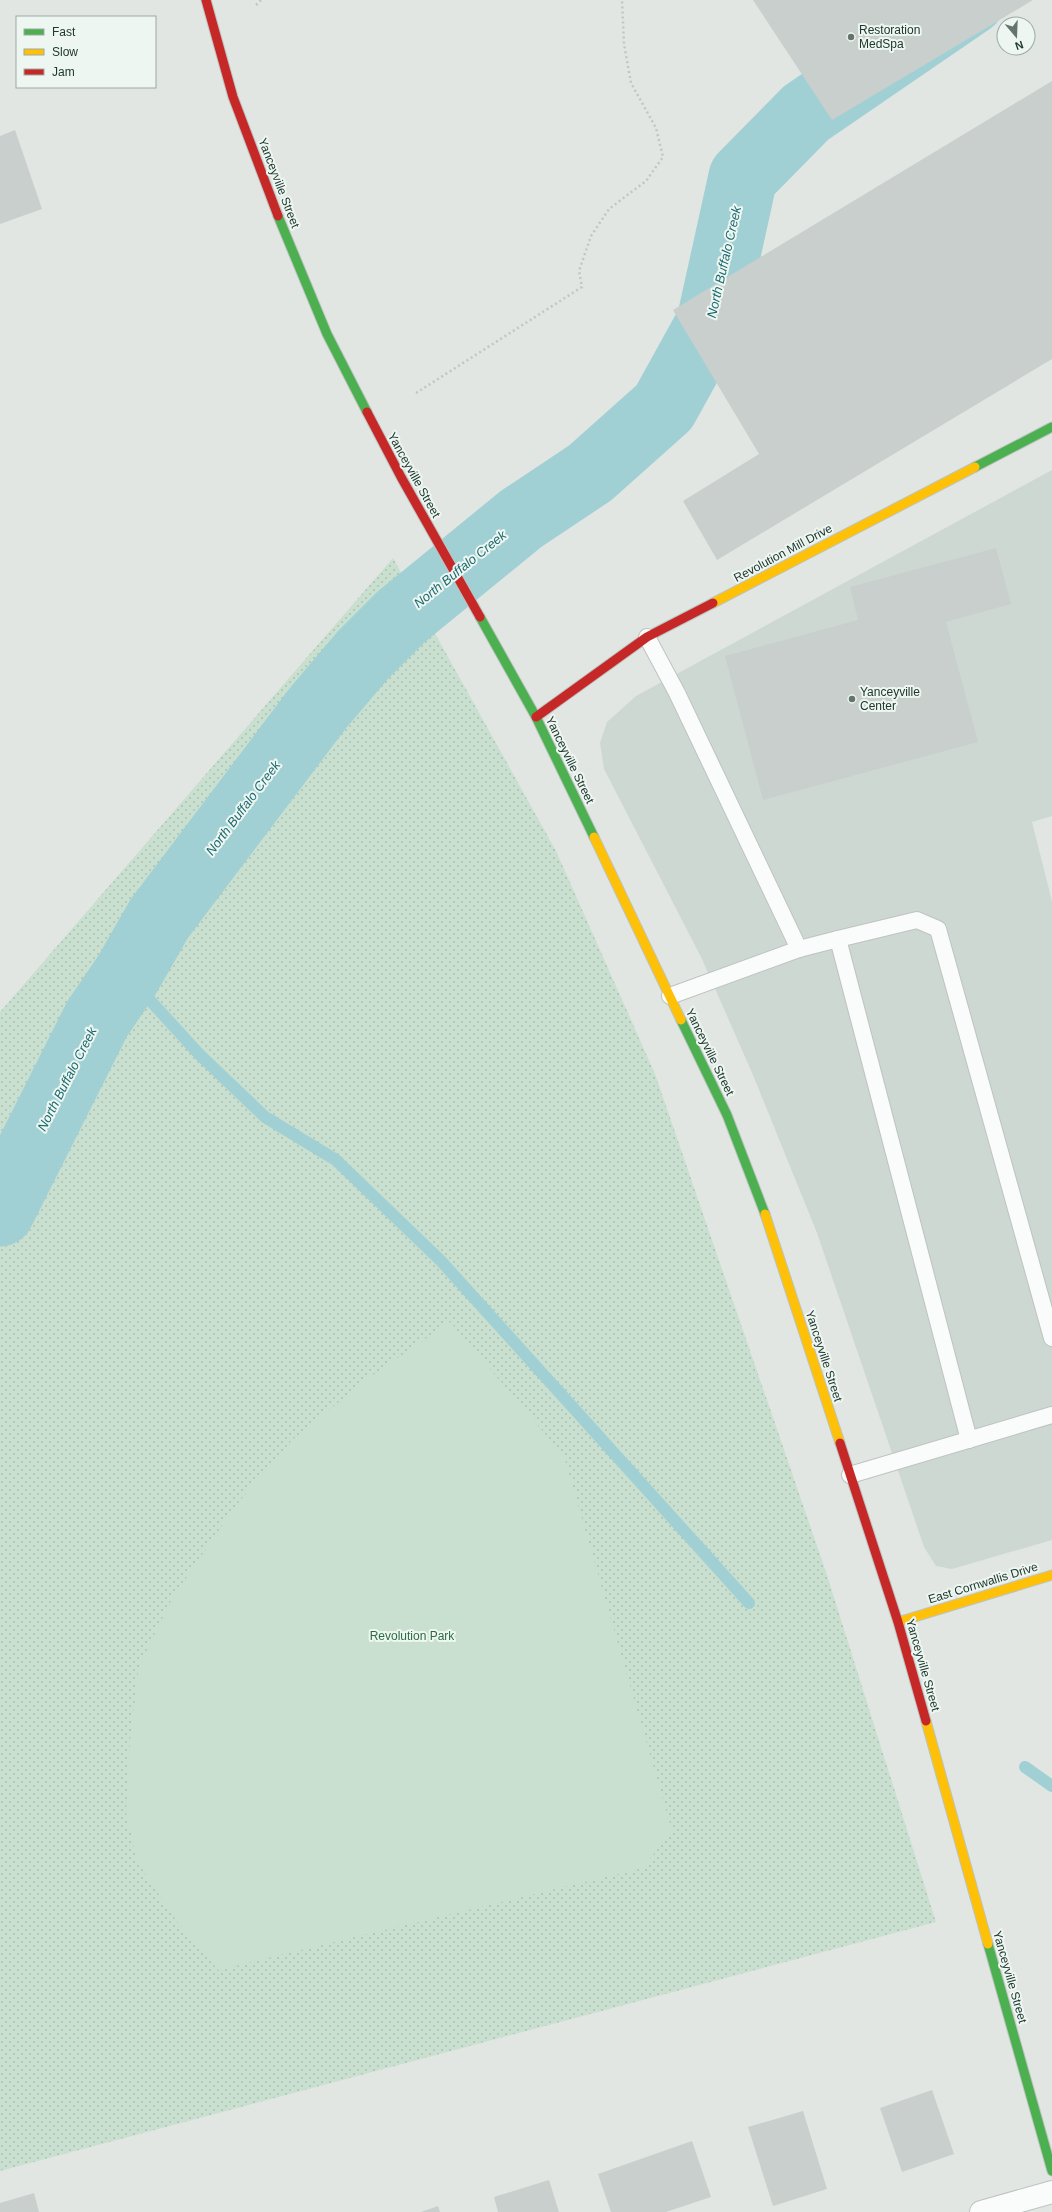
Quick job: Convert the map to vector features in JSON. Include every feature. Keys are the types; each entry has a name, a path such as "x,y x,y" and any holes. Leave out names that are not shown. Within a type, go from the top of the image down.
{"main road":[{"name":"Yanceyville Street","path":"206,0 233,97 295,260 347,374 401,477 536,716 728,1115 762,1204 898,1622 1052,2171"},
{"name":"Revolution Mill Drive","path":"536,716 647,637 1052,428"},
{"name":"East Cornwallis Drive","path":"898,1622 1052,1575"}],"street":[{"path":"981,2212 1052,2192"}],"lane":[{"path":"647,637 677,693 799,949"},
{"path":"670,996 799,949 838,939 917,920 938,929 1052,1338"},
{"path":"838,939 969,1440"},
{"path":"850,1475 1052,1415"}],"path":[{"path":"256,5 261,0"},
{"path":"416,393 582,287 579,271 591,236 609,209 646,181 663,157 656,128 631,83 624,44 622,0"}],"shaded area":[{"path":"1052,470 1052,816 1032,822 1052,901 1052,1540 952,1569 936,1566 924,1547 817,1233 753,1075 702,959 604,769 600,743 607,722 636,696"}],"green space":[{"name":"Revolution Park","path":"393,558 556,851 655,1074 826,1572 936,1922 0,2171 0,1012"},
{"path":"450,1322 564,1456 672,1831 643,1868 218,1970 175,1919 137,1861 126,1812 130,1740 139,1666 172,1599 236,1505 292,1440 367,1379"}],"building":[{"path":"753,0 1033,0 1006,16 996,16 996,22 832,120"},
{"path":"1052,81 1052,359 717,560 683,501 759,454 673,310"},
{"path":"15,130 42,209 0,224 0,136"},
{"name":"Yanceyville Center","path":"996,548 1011,604 946,622 978,742 763,800 725,656 858,620 850,587"},
{"path":"932,2090 954,2154 902,2172 880,2108"},
{"path":"803,2111 827,2189 773,2206 748,2127"},
{"path":"692,2141 711,2197 666,2212 611,2212 598,2174"},
{"path":"549,2180 559,2212 498,2212 494,2197"},
{"path":"34,2193 39,2212 0,2212 0,2203"},
{"path":"438,2206 440,2212 421,2212"}],"waterway":[{"name":"North Buffalo Creek","path":"0,1212 97,1019 127,975 159,919 318,708 363,655 401,617 521,519 590,473 664,407 711,322 743,177 806,113 971,0"},
{"path":"127,975 199,1054 265,1117 336,1160 441,1261 749,1603"},
{"path":"1025,1767 1052,1786"}],"traffic: fast":[{"path":"278,216 327,334 367,412"},
{"path":"975,467 1052,427"},
{"path":"480,617 536,717 594,837"},
{"path":"681,1020 727,1115 765,1214"},
{"path":"988,1944 1052,2171"}],"traffic: slow":[{"path":"713,603 975,467"},
{"path":"594,837 681,1020"},
{"path":"765,1214 840,1443"},
{"path":"898,1622 1052,1575"},
{"path":"926,1721 988,1944"}],"traffic: jam":[{"path":"206,0 233,97 278,216"},
{"path":"367,412 401,477 480,617"},
{"path":"536,717 647,637 713,603"},
{"path":"840,1443 898,1622 926,1721"}],"place":[{"name":"Restoration MedSpa","path":"851,37"},
{"name":"Yanceyville Center","path":"852,699"}]}
